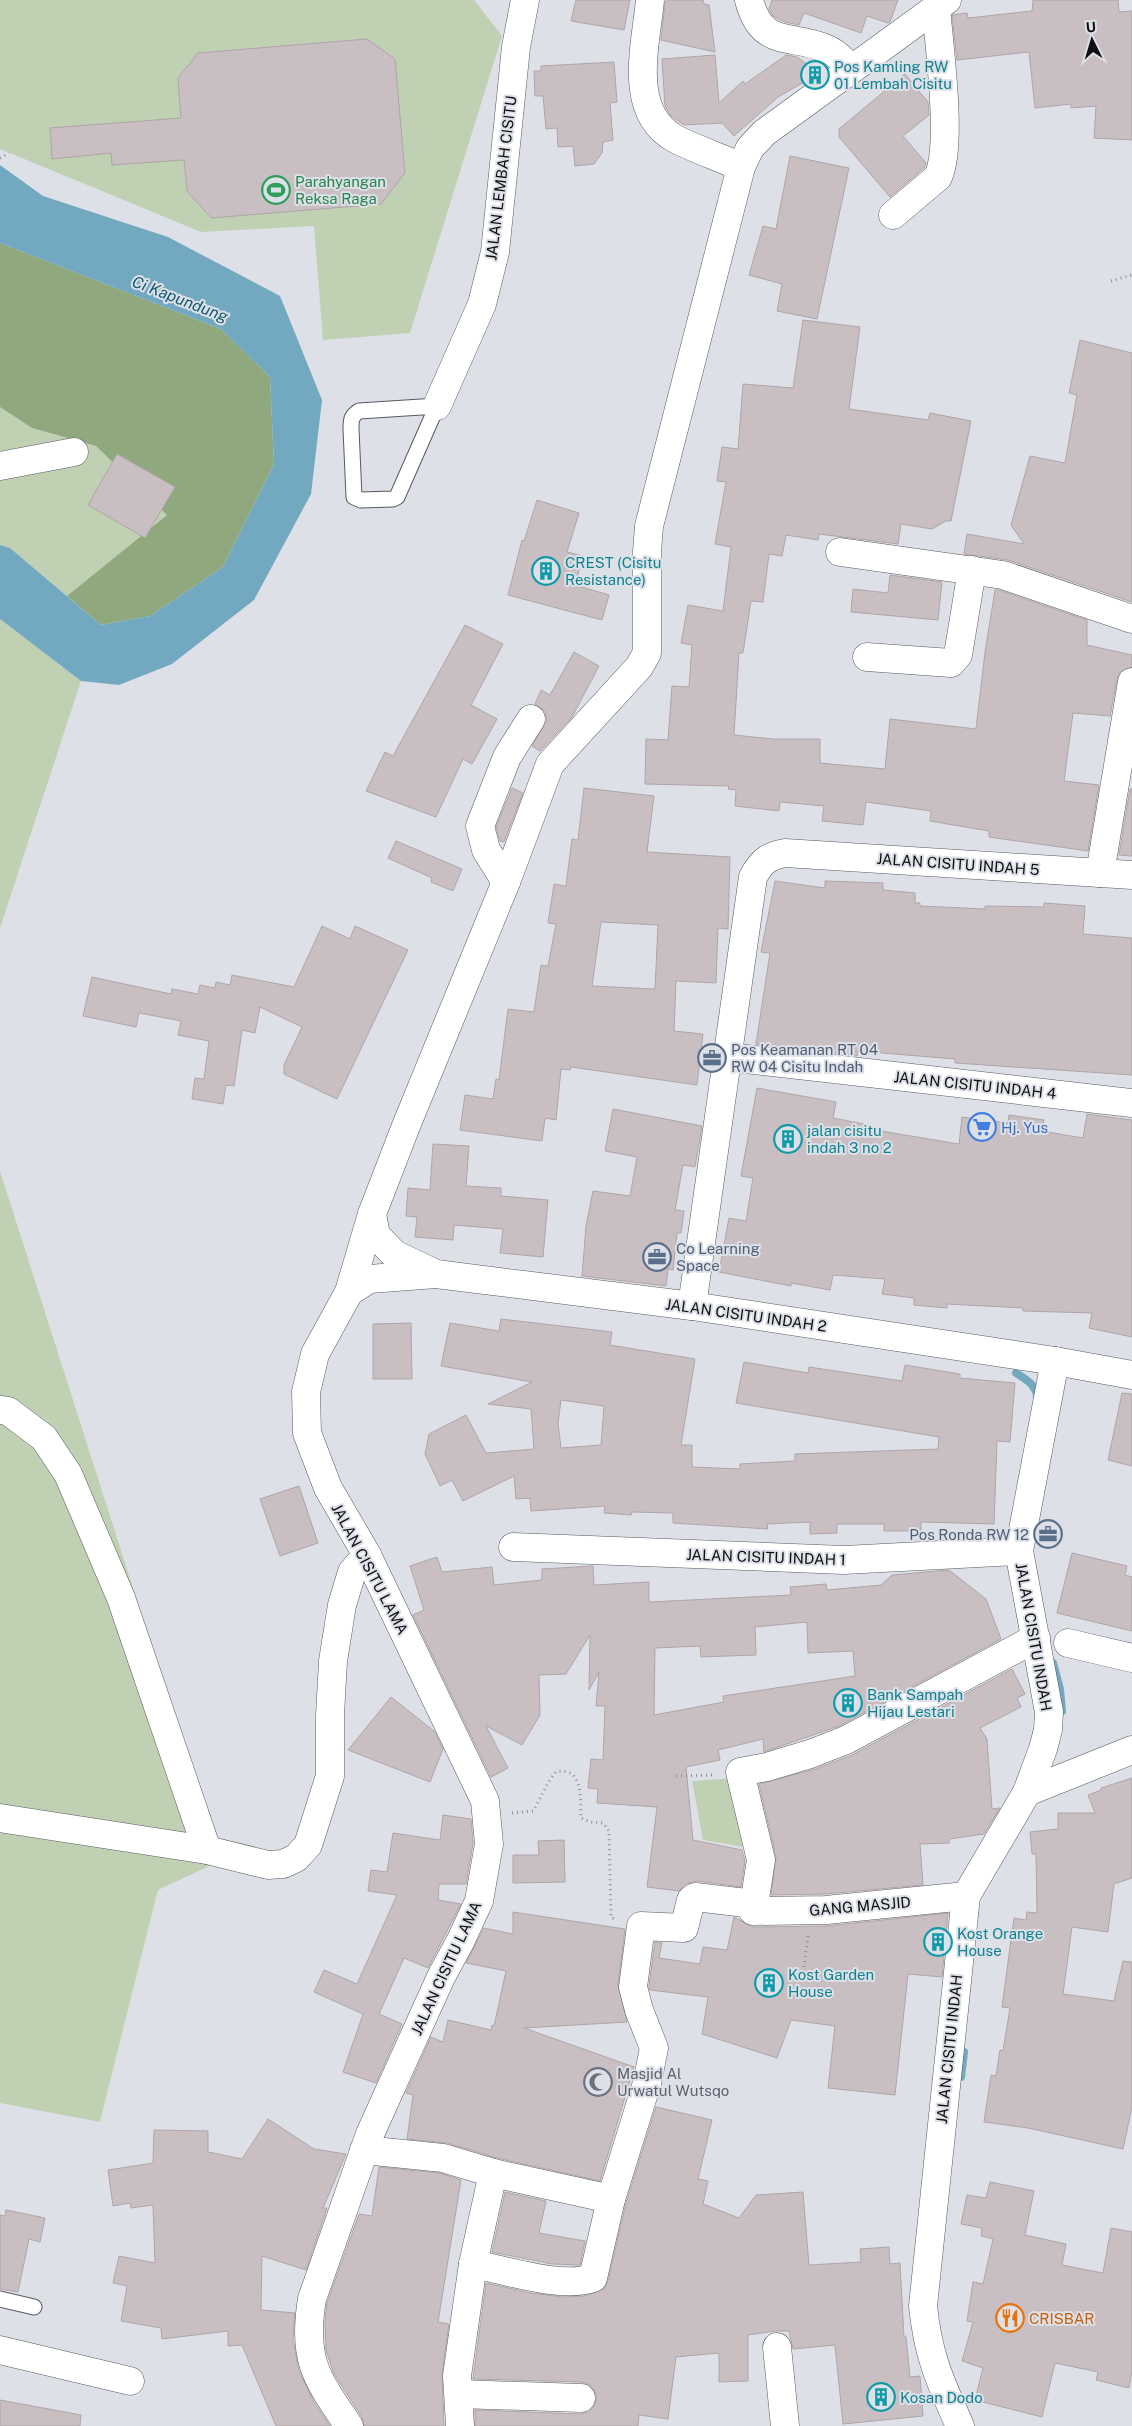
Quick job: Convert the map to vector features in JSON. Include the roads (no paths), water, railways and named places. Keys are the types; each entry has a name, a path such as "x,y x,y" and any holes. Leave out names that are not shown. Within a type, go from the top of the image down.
{"street":[{"name":"JALAN LEMBAH CISITU","path":"437,406 482,304 495,252 516,47 525,0"},
{"path":"650,0 642,82 649,110 657,125 674,138 741,166"},
{"path":"749,0 752,12 762,28 782,39 829,49 851,68"},
{"path":"893,215 938,177 942,168 944,141 942,3"},
{"name":"JALAN CISITU LAMA","path":"349,2426 317,2374 308,2349 308,2322 312,2299 364,2150 437,1986 479,1901 490,1844 485,1801 367,1556 328,1488 307,1434 306,1392 314,1354 349,1292 372,1214 506,882 550,764 563,747 639,667 647,653 647,552 649,526 741,166 750,148 764,133 942,3"},
{"path":"0,466 74,452"},
{"path":"840,552 1003,575 1132,619"},
{"path":"867,657 951,663 958,655 972,570"},
{"path":"1100,873 1132,682"},
{"path":"506,882 486,850 480,826 507,757 531,719"},
{"name":"JALAN CISITU INDAH 5","path":"728,1057 752,877 759,865 770,855 785,853 1132,875"},
{"path":"692,1306 728,1057"},
{"name":"JALAN CISITU INDAH 4","path":"728,1057 1132,1103"},
{"path":"372,1214 376,1235 394,1254 436,1274"},
{"path":"349,1292 369,1279 436,1274"},
{"name":"JALAN CISITU INDAH 2","path":"436,1274 692,1306 1055,1361 1132,1375"},
{"name":"JALAN CISITU INDAH","path":"960,2426 934,2370 926,2339 923,2306 966,1896 1027,1792 1048,1730 1049,1712 1019,1551 1055,1361"},
{"path":"0,1410 8,1411 44,1438 68,1474 121,1598 206,1850"},
{"name":"JALAN CISITU INDAH 1","path":"514,1547 844,1560 1019,1551"},
{"path":"0,1818 206,1850 268,1865 282,1864 296,1858 308,1845 330,1776 330,1715 333,1661 342,1606 352,1572 367,1556"},
{"path":"754,1907 760,1860 740,1772 767,1767 810,1754 846,1740 1036,1638"},
{"path":"1068,1643 1132,1658"},
{"path":"1027,1792 1132,1750"},
{"name":"GANG MASJID","path":"611,2199 647,2083 654,2048 639,2010 633,1987 641,1926 684,1928 691,1900 695,1897 754,1907 826,1910 966,1896"},
{"path":"364,2150 443,2158 493,2173 611,2199 592,2278 583,2282 551,2280 473,2264"},
{"path":"460,2426 457,2376 473,2264 493,2173"},
{"path":"778,2347 785,2426"},
{"path":"0,2350 130,2380"},
{"path":"459,2394 581,2398"}],"lane":[{"name":"JALAN LEMBAH CISITU","path":"437,406 397,497 393,499 361,500 354,497 350,429 350,418 353,414 359,410 437,406"},
{"path":"0,2299 34,2307"}],"water":[{"name":"Ci Kapundung","path":"0,165 43,196 168,237 280,296 322,400 311,494 254,600 172,664 119,685 81,681 0,619 0,545 10,548 101,625 150,616 223,567 274,464 270,377 221,329 0,243"}],"waterway":[{"path":"1016,1373 1033,1386 1038,1398"},
{"path":"1053,1663 1060,1689 1062,1711"},
{"path":"961,2077 964,2052"}],"place":[{"name":"Pos Kamling RW 01 Lembah Cisitu","path":"815,75"},
{"name":"Parahyangan Reksa Raga","path":"276,190"},
{"name":"CREST (Cisitu Resistance)","path":"546,571"},
{"name":"Pos Keamanan RT 04 RW 04 Cisitu Indah","path":"712,1058"},
{"name":"Hj. Yus","path":"982,1127"},
{"name":"jalan cisitu indah 3 no 2","path":"788,1139"},
{"name":"Co Learning Space","path":"657,1257"},
{"name":"Pos Ronda RW 12","path":"1048,1534"},
{"name":"Bank Sampah Hijau Lestari","path":"848,1703"},
{"name":"Kost Orange House","path":"938,1942"},
{"name":"Kost Garden House","path":"769,1983"},
{"name":"Masjid Al Urwatul Wutsqo","path":"598,2082"},
{"name":"CRISBAR","path":"1010,2318"},
{"name":"Kosan Dodo","path":"881,2397"}]}
